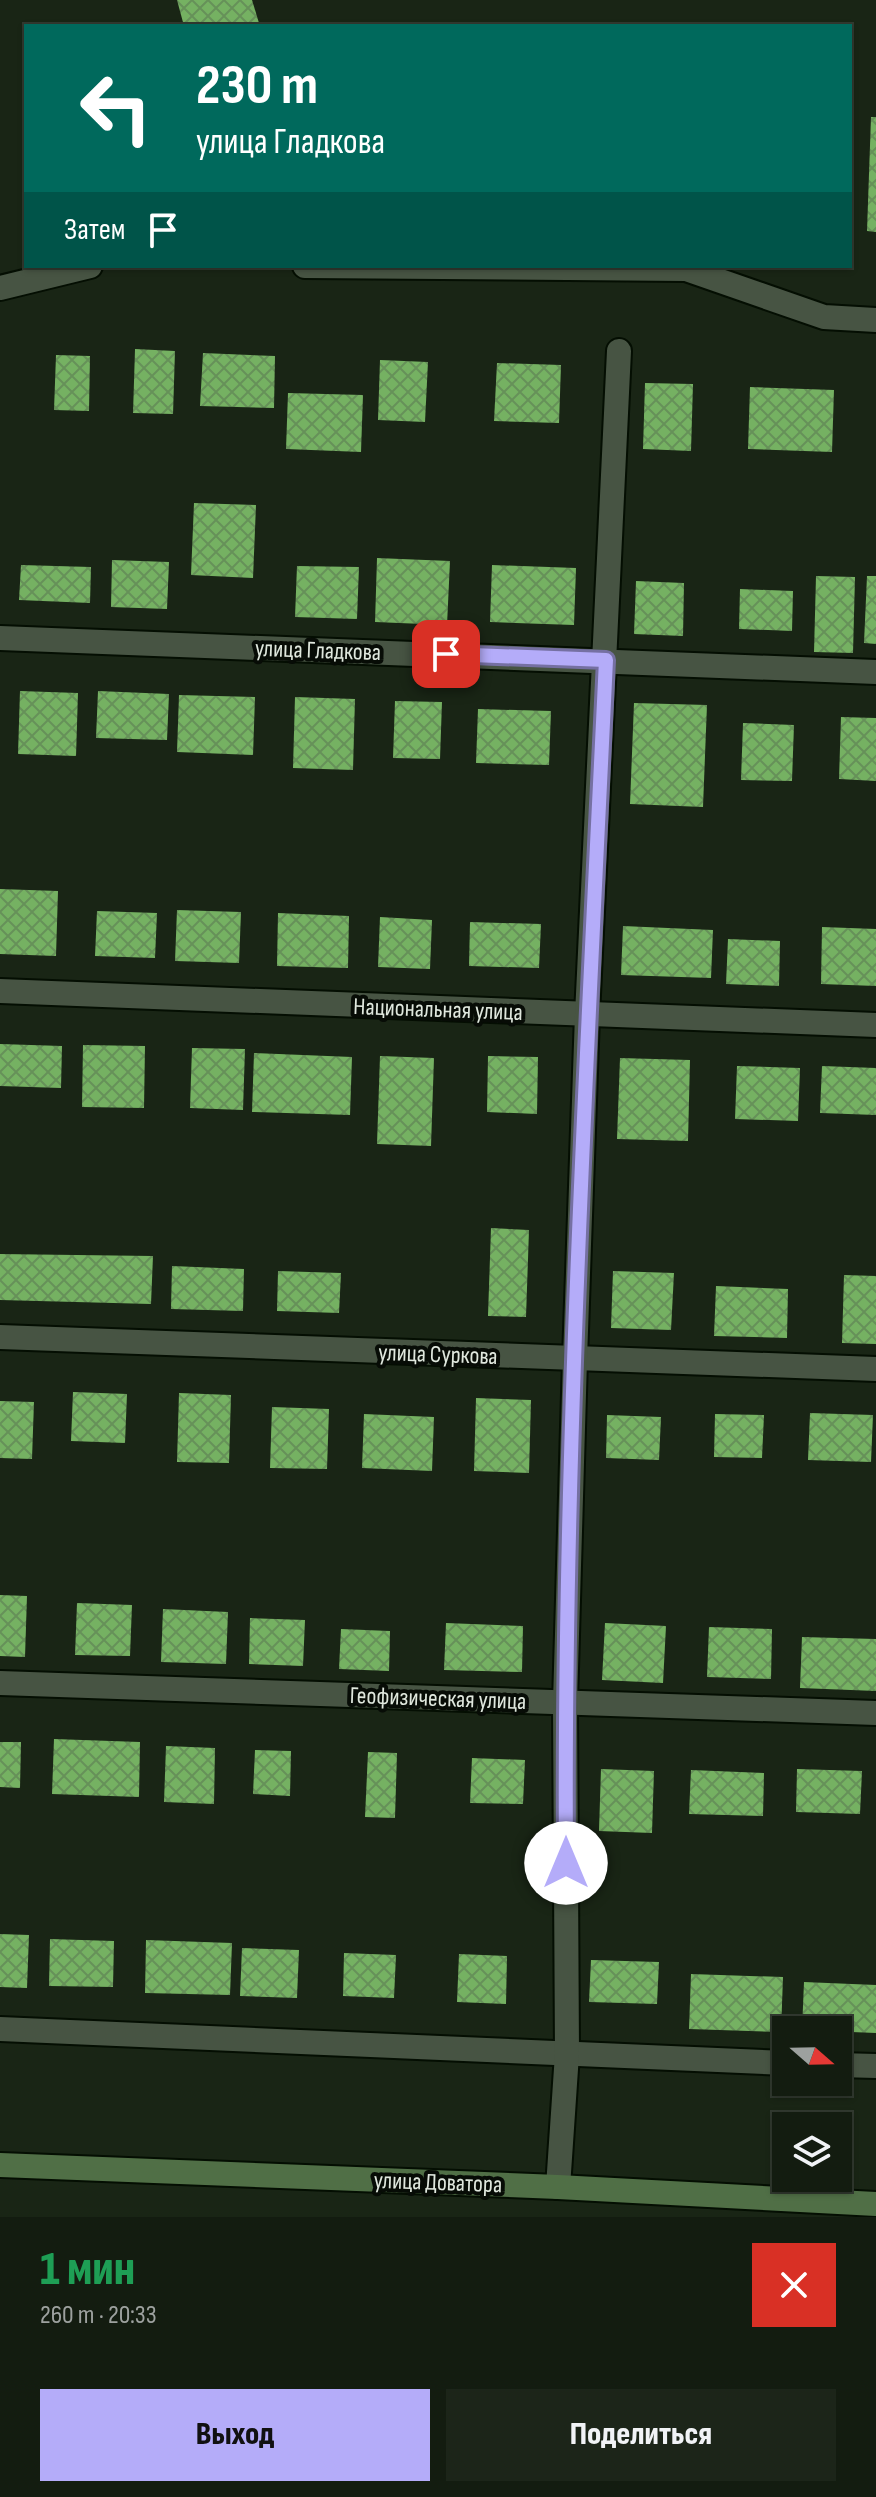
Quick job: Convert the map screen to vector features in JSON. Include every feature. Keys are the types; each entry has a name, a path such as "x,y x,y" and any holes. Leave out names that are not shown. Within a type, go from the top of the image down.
{"main road":[{"name":"улица Доватора","path":"0,2165 558,2187 876,2204"}],"street":[{"path":"0,288 82,268"},
{"path":"559,268 686,269 824,317 876,320"},
{"path":"558,2187 567,2054 565,1703 575,1359 587,1015 619,351"},
{"name":"улица Гладкова","path":"0,638 876,672"},
{"name":"Национальная улица","path":"0,991 876,1025"},
{"name":"улица Суркова","path":"0,1337 876,1369"},
{"name":"Геофизическая улица","path":"0,1683 876,1713"},
{"path":"0,2029 772,2062"},
{"path":"852,2065 876,2066"}],"building":[{"path":"177,0 252,0 259,23 255,24 183,24"},
{"path":"871,117 876,117 876,232 867,231"},
{"path":"135,349 175,351 173,414 133,413"},
{"path":"203,353 275,356 274,408 200,406"},
{"path":"56,355 90,356 89,411 54,410"},
{"path":"380,360 428,362 425,422 378,420"},
{"path":"497,363 561,365 559,423 494,421"},
{"path":"645,383 693,384 691,451 643,449"},
{"path":"750,387 834,390 832,452 748,449"},
{"path":"288,393 363,395 361,452 286,449"},
{"path":"194,503 256,505 253,578 191,575"},
{"path":"377,558 450,561 447,625 375,622"},
{"path":"112,560 169,562 167,609 111,607"},
{"path":"21,565 91,567 90,603 19,600"},
{"path":"492,565 576,568 574,625 490,622"},
{"path":"297,566 359,567 357,619 295,617"},
{"path":"816,576 855,577 853,653 814,652"},
{"path":"867,576 876,576 876,644 864,643"},
{"path":"636,581 684,583 683,636 634,634"},
{"path":"740,589 793,591 792,631 739,629"},
{"path":"20,691 78,693 76,756 18,754"},
{"path":"98,691 169,694 167,740 96,738"},
{"path":"179,695 255,697 253,755 177,752"},
{"path":"295,697 355,699 353,770 293,768"},
{"path":"395,701 442,702 440,759 393,758"},
{"path":"634,703 707,705 703,807 630,804"},
{"path":"478,709 551,711 549,765 476,763"},
{"path":"841,717 876,718 876,781 839,779"},
{"path":"743,723 794,725 792,781 741,780"},
{"path":"0,889 58,891 56,956 0,954"},
{"path":"177,910 241,912 239,963 175,961"},
{"path":"97,911 157,913 155,958 95,956"},
{"path":"278,913 349,916 348,968 277,966"},
{"path":"380,917 432,920 430,969 378,967"},
{"path":"470,922 541,924 539,968 469,966"},
{"path":"623,926 713,930 711,978 621,975"},
{"path":"822,927 876,929 876,986 821,984"},
{"path":"728,939 780,941 779,986 726,984"},
{"path":"0,1044 62,1046 61,1088 0,1086"},
{"path":"83,1045 145,1046 144,1108 82,1107"},
{"path":"192,1048 245,1049 243,1110 190,1108"},
{"path":"254,1053 352,1057 350,1115 252,1112"},
{"path":"380,1056 434,1058 431,1146 377,1144"},
{"path":"488,1056 538,1057 537,1114 487,1112"},
{"path":"620,1058 690,1060 688,1141 617,1139"},
{"path":"737,1066 800,1068 798,1121 735,1119"},
{"path":"822,1066 876,1068 876,1115 820,1113"},
{"path":"491,1228 529,1230 526,1317 488,1316"},
{"path":"0,1254 153,1256 151,1304 0,1300"},
{"path":"172,1266 244,1269 243,1311 171,1309"},
{"path":"278,1271 341,1273 339,1313 277,1311"},
{"path":"613,1271 674,1273 671,1330 611,1328"},
{"path":"844,1275 876,1276 876,1344 842,1343"},
{"path":"716,1286 788,1289 787,1338 714,1336"},
{"path":"73,1392 127,1394 125,1443 71,1441"},
{"path":"179,1393 231,1395 229,1463 177,1462"},
{"path":"476,1398 531,1400 529,1473 474,1471"},
{"path":"0,1401 34,1402 32,1459 0,1458"},
{"path":"272,1407 329,1409 327,1469 270,1468"},
{"path":"810,1413 873,1415 871,1462 808,1460"},
{"path":"364,1414 434,1417 432,1471 362,1468"},
{"path":"715,1414 764,1415 762,1458 714,1457"},
{"path":"607,1415 661,1417 659,1460 606,1458"},
{"path":"0,1595 27,1596 25,1657 0,1656"},
{"path":"77,1603 132,1605 130,1656 75,1655"},
{"path":"163,1609 228,1612 226,1664 161,1662"},
{"path":"250,1618 305,1620 303,1666 249,1664"},
{"path":"446,1623 523,1626 522,1672 444,1670"},
{"path":"605,1623 666,1626 663,1683 602,1680"},
{"path":"709,1627 772,1629 771,1679 707,1677"},
{"path":"341,1629 390,1631 389,1671 339,1669"},
{"path":"802,1637 876,1639 876,1691 800,1688"},
{"path":"54,1739 140,1742 139,1797 52,1794"},
{"path":"0,1742 21,1742 20,1788 0,1787"},
{"path":"166,1746 215,1748 214,1804 164,1802"},
{"path":"255,1750 291,1751 290,1796 253,1794"},
{"path":"368,1752 397,1753 395,1818 365,1817"},
{"path":"472,1758 525,1760 523,1804 470,1803"},
{"path":"601,1769 654,1771 652,1833 599,1831"},
{"path":"797,1769 862,1771 860,1814 796,1812"},
{"path":"691,1770 764,1773 763,1816 689,1814"},
{"path":"0,1934 29,1935 27,1988 0,1987"},
{"path":"50,1939 114,1941 113,1987 49,1986"},
{"path":"146,1940 232,1943 230,1995 145,1993"},
{"path":"242,1948 299,1950 297,1998 240,1996"},
{"path":"344,1953 396,1955 394,1998 343,1996"},
{"path":"459,1954 507,1956 506,2004 457,2002"},
{"path":"591,1960 659,1962 657,2004 589,2002"},
{"path":"691,1974 783,1977 782,2016 772,2016 772,2032 689,2029"},
{"path":"804,1982 876,1985 876,2033 852,2032 852,2016 803,2016"}],"route":[{"path":"446,654 606,660 587,1015 575,1359 565,1703 566,1863"}]}
